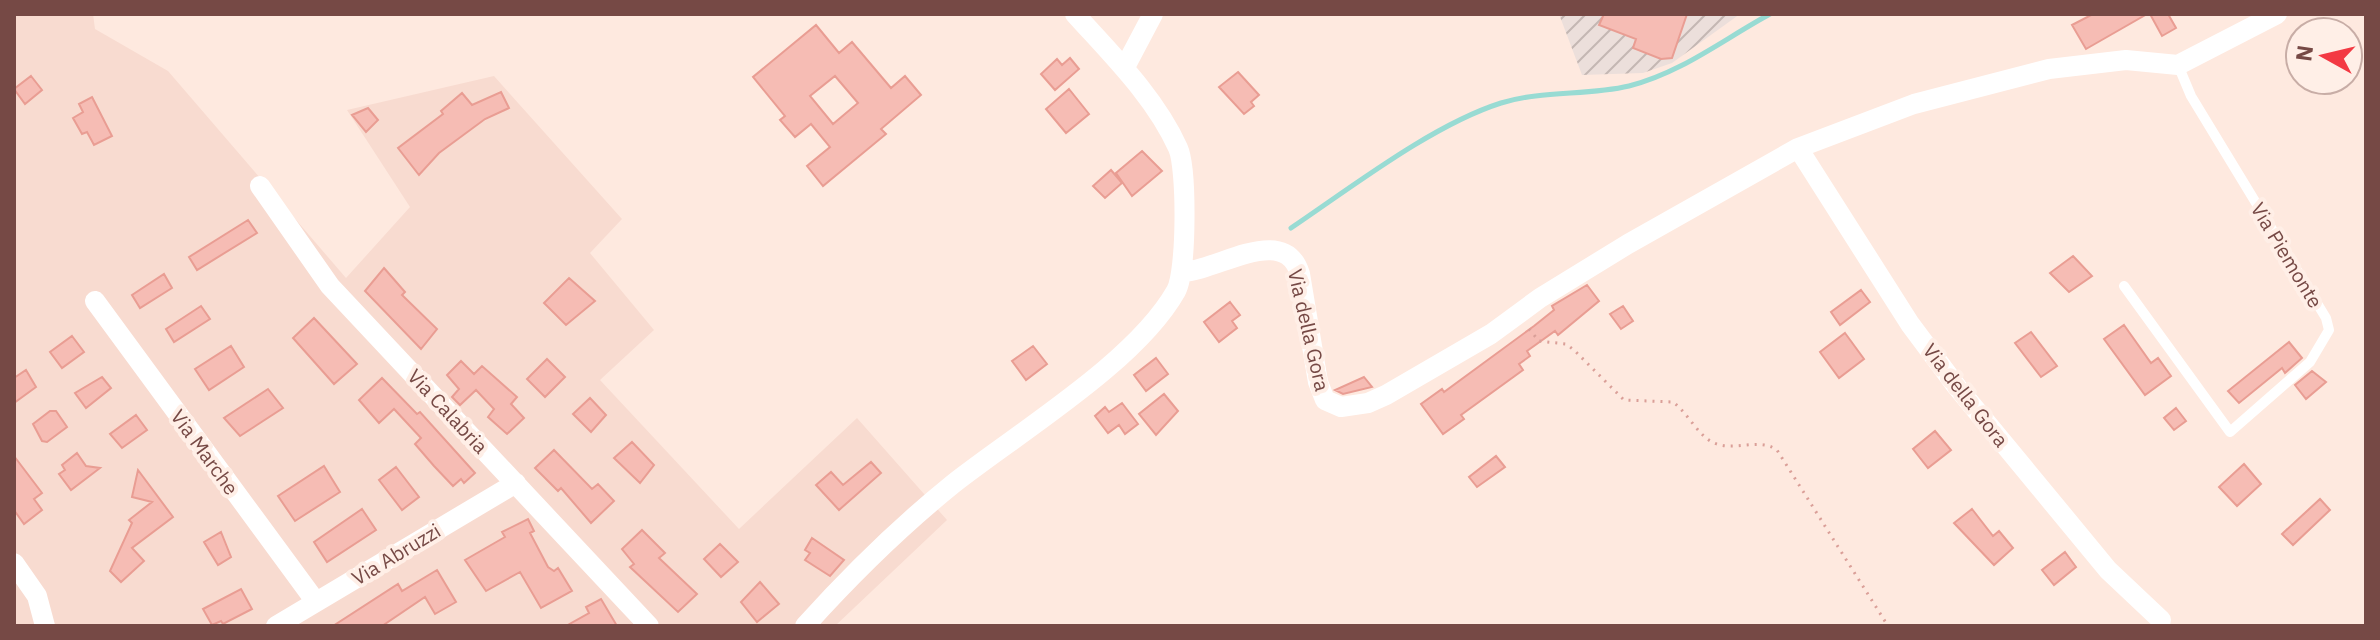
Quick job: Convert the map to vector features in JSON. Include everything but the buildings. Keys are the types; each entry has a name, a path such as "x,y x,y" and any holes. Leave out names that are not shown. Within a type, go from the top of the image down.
{"street":[{"path":"805,626 836,592 950,486 1126,352 1174,295 1182,272 1186,243 1180,150 1125,67 1075,14"},
{"path":"1125,67 1153,14"},
{"path":"2178,65 2277,14"},
{"name":"Via della Gora","path":"1182,272 1200,271 1262,249 1284,251 1300,274 1318,382 1325,400 1341,407 1368,403 1519,314 1628,244 1798,148 1914,104 2049,69 2126,60 2178,65"},
{"name":"Via della Gora","path":"1798,148 1910,324 1957,387 2108,570 2161,620"},
{"name":"Via Calabria","path":"260,186 330,286 649,626"},
{"name":"Via Marche","path":"95,301 316,602"},
{"name":"Via Abruzzi","path":"276,626 516,483"},
{"path":"14,563 37,596 45,626"}],"lane":[{"name":"Via Piemonte","path":"2124,286 2230,432 2310,362 2329,330 2326,318 2191,96 2178,65"}],"path":[{"path":"1519,314 1539,341 1566,344 1624,400 1673,402 1706,438 1717,444 1760,444 1777,450 1888,626"}],"shaded area":[{"path":"14,14 93,14 95,29 168,71 346,278 410,207 347,110 494,76 622,219 590,253 654,330 600,380 739,529 857,418 947,520 835,626 14,626"},
{"path":"1559,14 1740,14 1672,63 1643,73 1582,75"}],"waterway":[{"path":"1291,228 1420,141 1475,113 1517,99 1613,89 1648,80 1684,64 1770,14"}]}
